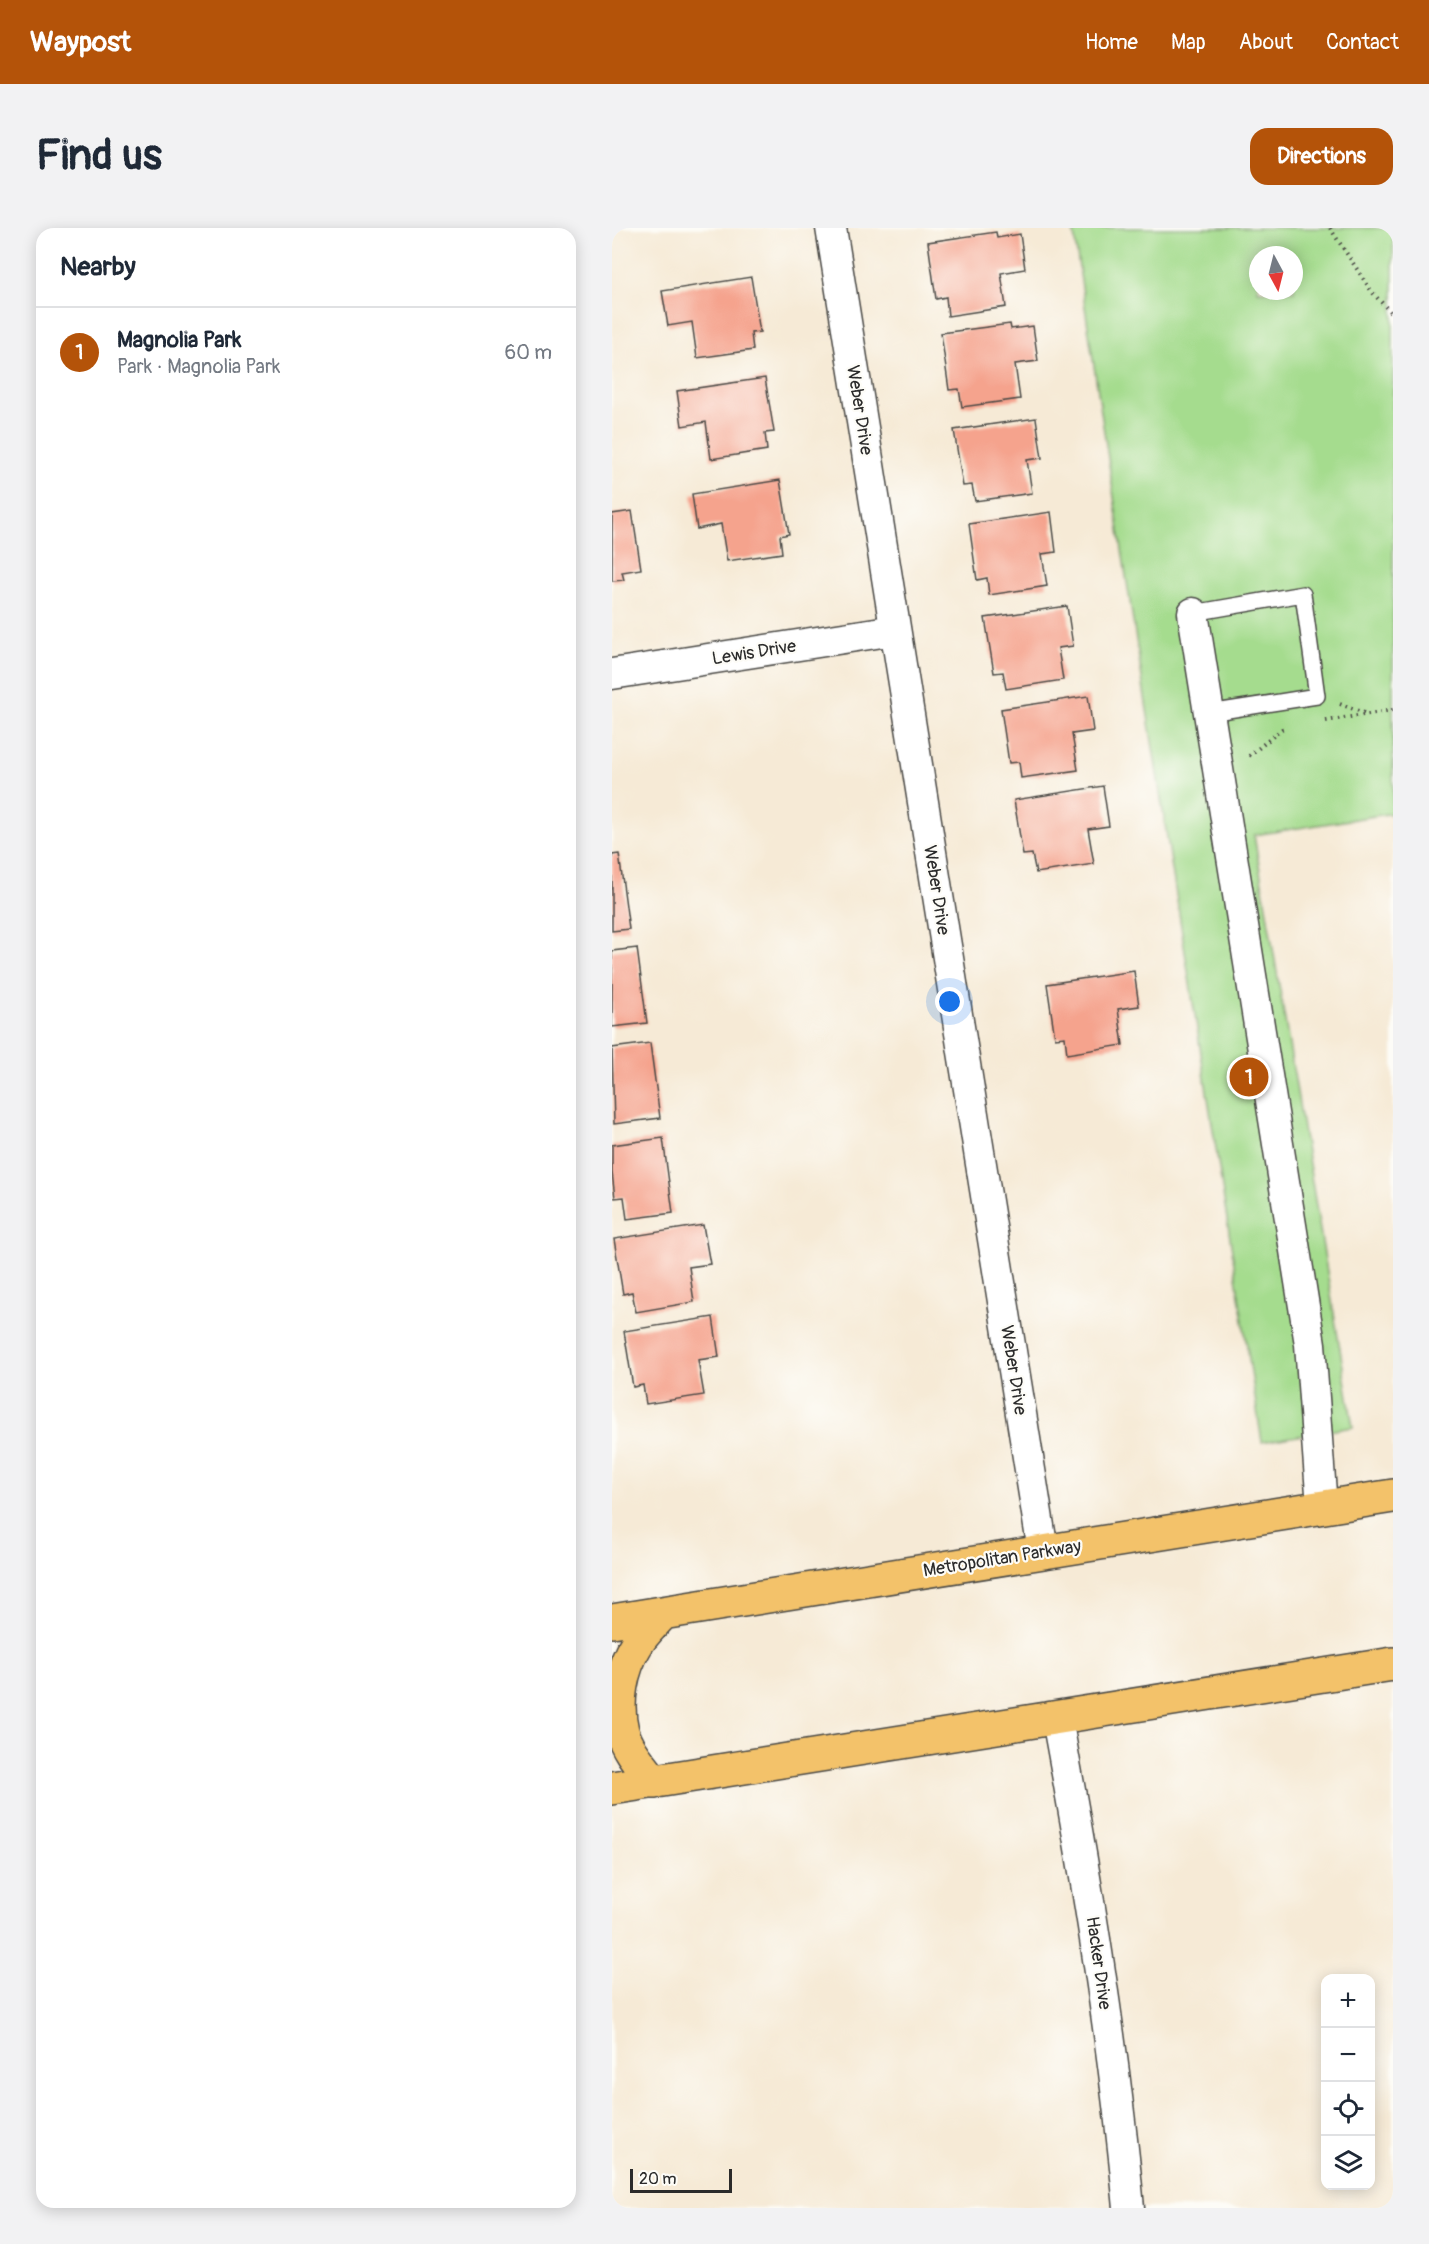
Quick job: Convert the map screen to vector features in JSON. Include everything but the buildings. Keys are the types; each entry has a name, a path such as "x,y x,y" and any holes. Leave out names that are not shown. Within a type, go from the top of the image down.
{"main road":[{"name":"Metropolitan Parkway","path":"612,1621 1393,1496"},
{"path":"654,1782 633,1755 622,1731 619,1704 623,1676 636,1645 663,1613"},
{"path":"612,1788 1393,1664"}],"street":[{"name":"Weber Drive","path":"831,228 1043,1551"},
{"path":"1192,612 1310,1344 1322,1507"},
{"name":"Lewis Drive","path":"612,674 895,630"},
{"name":"Hacker Drive","path":"1057,1719 1089,1893 1122,2127 1129,2208"}],"lane":[{"path":"1192,612 1303,594 1317,696 1209,713"}],"path":[{"path":"1329,228 1372,292 1393,315"},
{"path":"1324,721 1393,710"},
{"path":"1248,757 1282,729 1293,727"}],"green space":[{"path":"1073,228 1393,228 1393,813 1254,835 1353,1427 1262,1442"}],"place":[{"name":"Magnolia Park","path":"1249,1077"}]}
